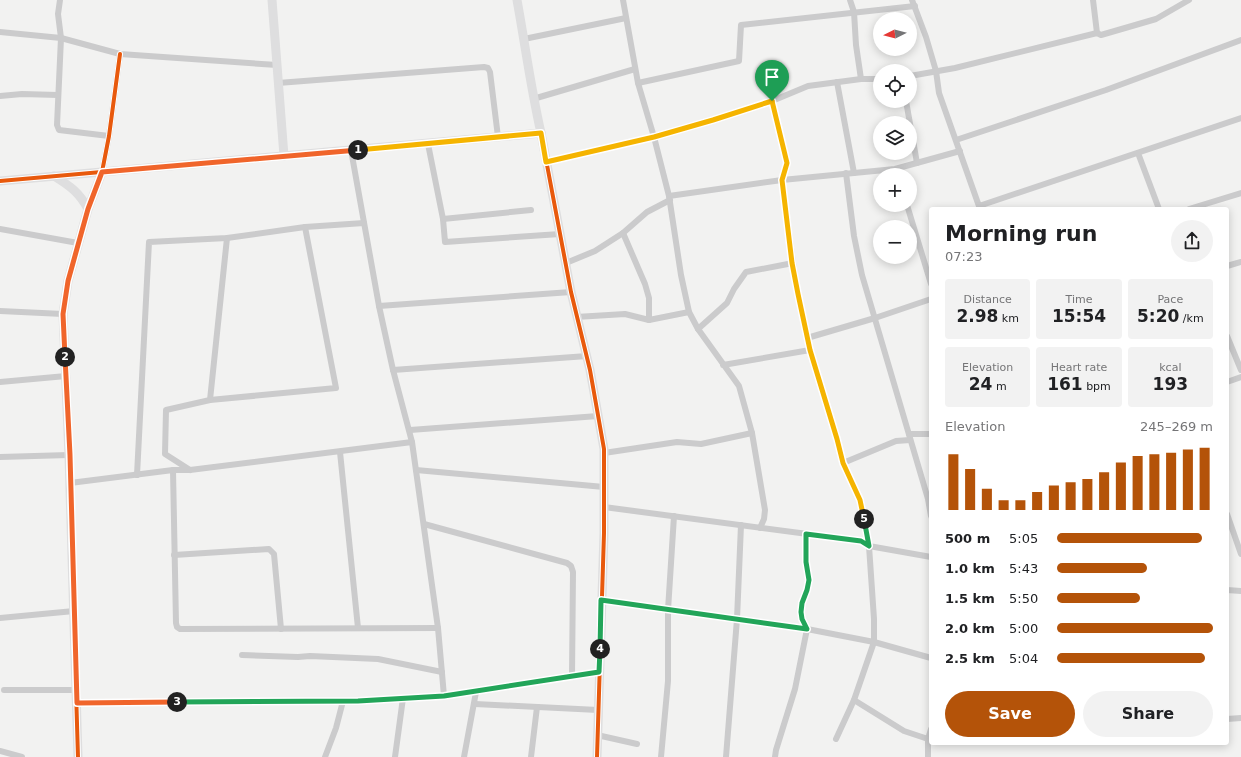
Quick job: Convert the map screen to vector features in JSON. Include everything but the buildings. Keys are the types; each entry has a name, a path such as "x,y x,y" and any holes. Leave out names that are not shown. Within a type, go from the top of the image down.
{"street":[{"path":"60,0 58,14 61,38 57,125 59,130 109,136"},
{"path":"272,0 284,156"},
{"path":"517,0 533,99 541,133 576,317 587,356 604,453 604,507 597,757"},
{"path":"623,0 638,83 670,198 681,275 689,312 698,329 739,386 752,433 765,510 764,519 760,528"},
{"path":"850,0 854,12 856,45 861,79"},
{"path":"1094,0 1097,33"},
{"path":"917,76 1097,33 1101,35 1156,19 1189,0"},
{"path":"638,83 739,61 741,25 854,12 913,3 926,37 936,72 939,93 979,207"},
{"path":"524,39 626,18"},
{"path":"0,32 61,38 120,54 277,65"},
{"path":"956,140 1106,90 1241,40"},
{"path":"78,757 70,455 63,314 68,281 78,243 88,209 102,172 109,136 120,54"},
{"path":"278,83 484,67 488,68 490,72 498,137"},
{"path":"533,99 635,69"},
{"path":"546,162 654,137 713,120 772,101 808,86 861,79 873,79"},
{"path":"837,82 854,173"},
{"path":"0,96 22,94 58,95"},
{"path":"772,101 787,163 782,180 792,263 807,338 843,463 860,500 869,546 874,642 854,700 836,739"},
{"path":"907,108 917,163"},
{"path":"982,207 1241,118"},
{"path":"0,180 541,133"},
{"path":"428,144 443,219 445,242 560,234"},
{"path":"351,150 379,306 393,370 410,430 438,628 444,696"},
{"path":"905,168 917,163 960,151"},
{"path":"1138,153 1158,207"},
{"path":"566,263 595,251 623,233 647,212 670,198 782,180 873,173"},
{"path":"846,174 854,236 862,275 929,505"},
{"path":"54,176 71,187 82,198 88,209"},
{"path":"1196,207 1241,193"},
{"path":"443,219 531,210"},
{"path":"909,212 929,277"},
{"path":"137,475 149,242 227,238 305,227 364,223"},
{"path":"190,470 165,454 166,410 210,400 336,388 305,227"},
{"path":"0,229 78,243"},
{"path":"623,233 645,284 649,298 649,320"},
{"path":"210,400 227,238"},
{"path":"1229,265 1241,262"},
{"path":"698,329 727,304 734,288 746,272 792,263"},
{"path":"379,306 571,292"},
{"path":"807,338 875,318 929,300"},
{"path":"0,311 63,314"},
{"path":"576,317 625,314 649,320 689,312"},
{"path":"1229,341 1241,370"},
{"path":"723,365 810,350"},
{"path":"393,370 587,356"},
{"path":"0,382 66,376"},
{"path":"1229,381 1241,377"},
{"path":"410,430 598,416"},
{"path":"604,453 677,442 701,444 752,433"},
{"path":"843,463 896,441 909,437 929,434"},
{"path":"70,483 173,470 190,470 412,442"},
{"path":"340,452 358,628"},
{"path":"0,457 70,455"},
{"path":"173,470 176,623 177,627 180,629 438,628"},
{"path":"416,470 604,487"},
{"path":"604,507 861,541 869,546 929,557"},
{"path":"661,757 668,681 668,610 674,516"},
{"path":"1229,520 1241,554"},
{"path":"424,524 568,563 572,566 572,676"},
{"path":"726,757 737,619 741,525"},
{"path":"775,757 795,689 807,629 802,619 801,612 802,603 809,580 806,562 806,534"},
{"path":"174,555 269,549 272,551 274,554 281,629"},
{"path":"1229,590 1241,591"},
{"path":"601,600 807,629 874,642 929,657"},
{"path":"0,618 74,611"},
{"path":"242,655 378,659 442,672"},
{"path":"77,703 343,701 444,696 599,672"},
{"path":"4,690 77,690"},
{"path":"464,757 476,692"},
{"path":"395,757 403,698"},
{"path":"854,700 904,731 928,739"},
{"path":"325,757 336,728 343,701"},
{"path":"475,704 598,710"},
{"path":"531,757 537,707"},
{"path":"1229,719 1241,718"},
{"path":"597,735 637,744"},
{"path":"928,757 929,736"},
{"path":"0,751 22,757"}],"cycle path":[{"path":"78,757 69,455 63,314 68,281 88,209 102,172 109,136 120,54"},
{"path":"0,181 541,133 571,292 590,370 604,449 604,533 597,757"}],"route":[{"path":"772,101 787,163 782,180 792,263 810,350 843,463 860,500 869,546 861,541 806,534 806,562 809,580 802,603 801,612 802,619 807,629 601,600 599,672 444,696 358,701 77,703 70,455 63,314 68,281 88,209 102,172 541,133 546,162 654,137 772,101"}]}
